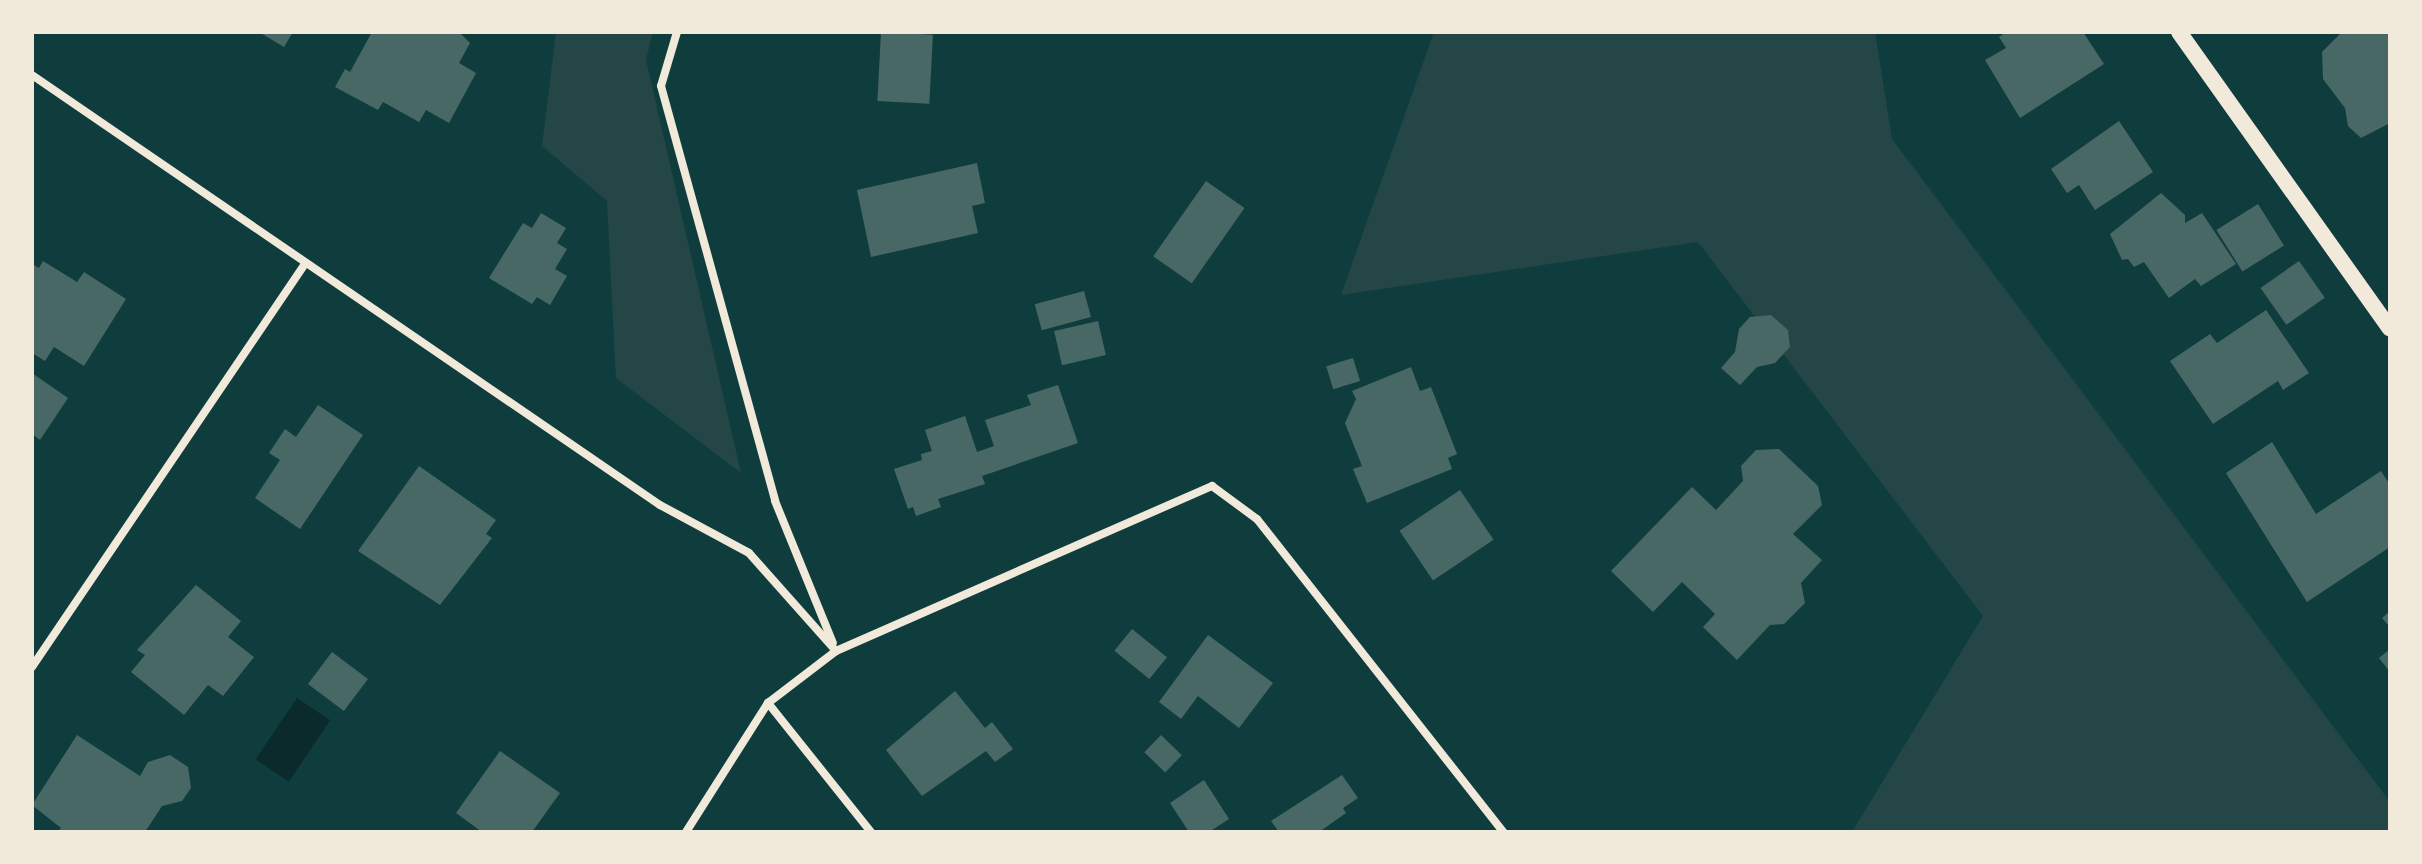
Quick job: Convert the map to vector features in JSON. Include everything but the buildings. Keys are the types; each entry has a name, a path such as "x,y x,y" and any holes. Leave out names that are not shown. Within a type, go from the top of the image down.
{"main road":[{"path":"2179,32 2390,329"}],"street":[{"path":"677,32 661,86 775,501 836,651"},
{"path":"32,75 660,505 749,553 836,651"},
{"path":"32,667 305,264"},
{"path":"686,832 768,703 836,651 1212,486 1257,519 1503,832"},
{"path":"768,703 871,832"}],"shaded area":[{"path":"556,32 653,32 646,60 741,473 616,378 607,201 542,146"},
{"path":"1434,32 1875,32 1892,139 2390,802 2390,832 1852,832 1983,616 1698,242 1341,295"},
{"path":"297,698 330,720 289,782 256,759"}]}
